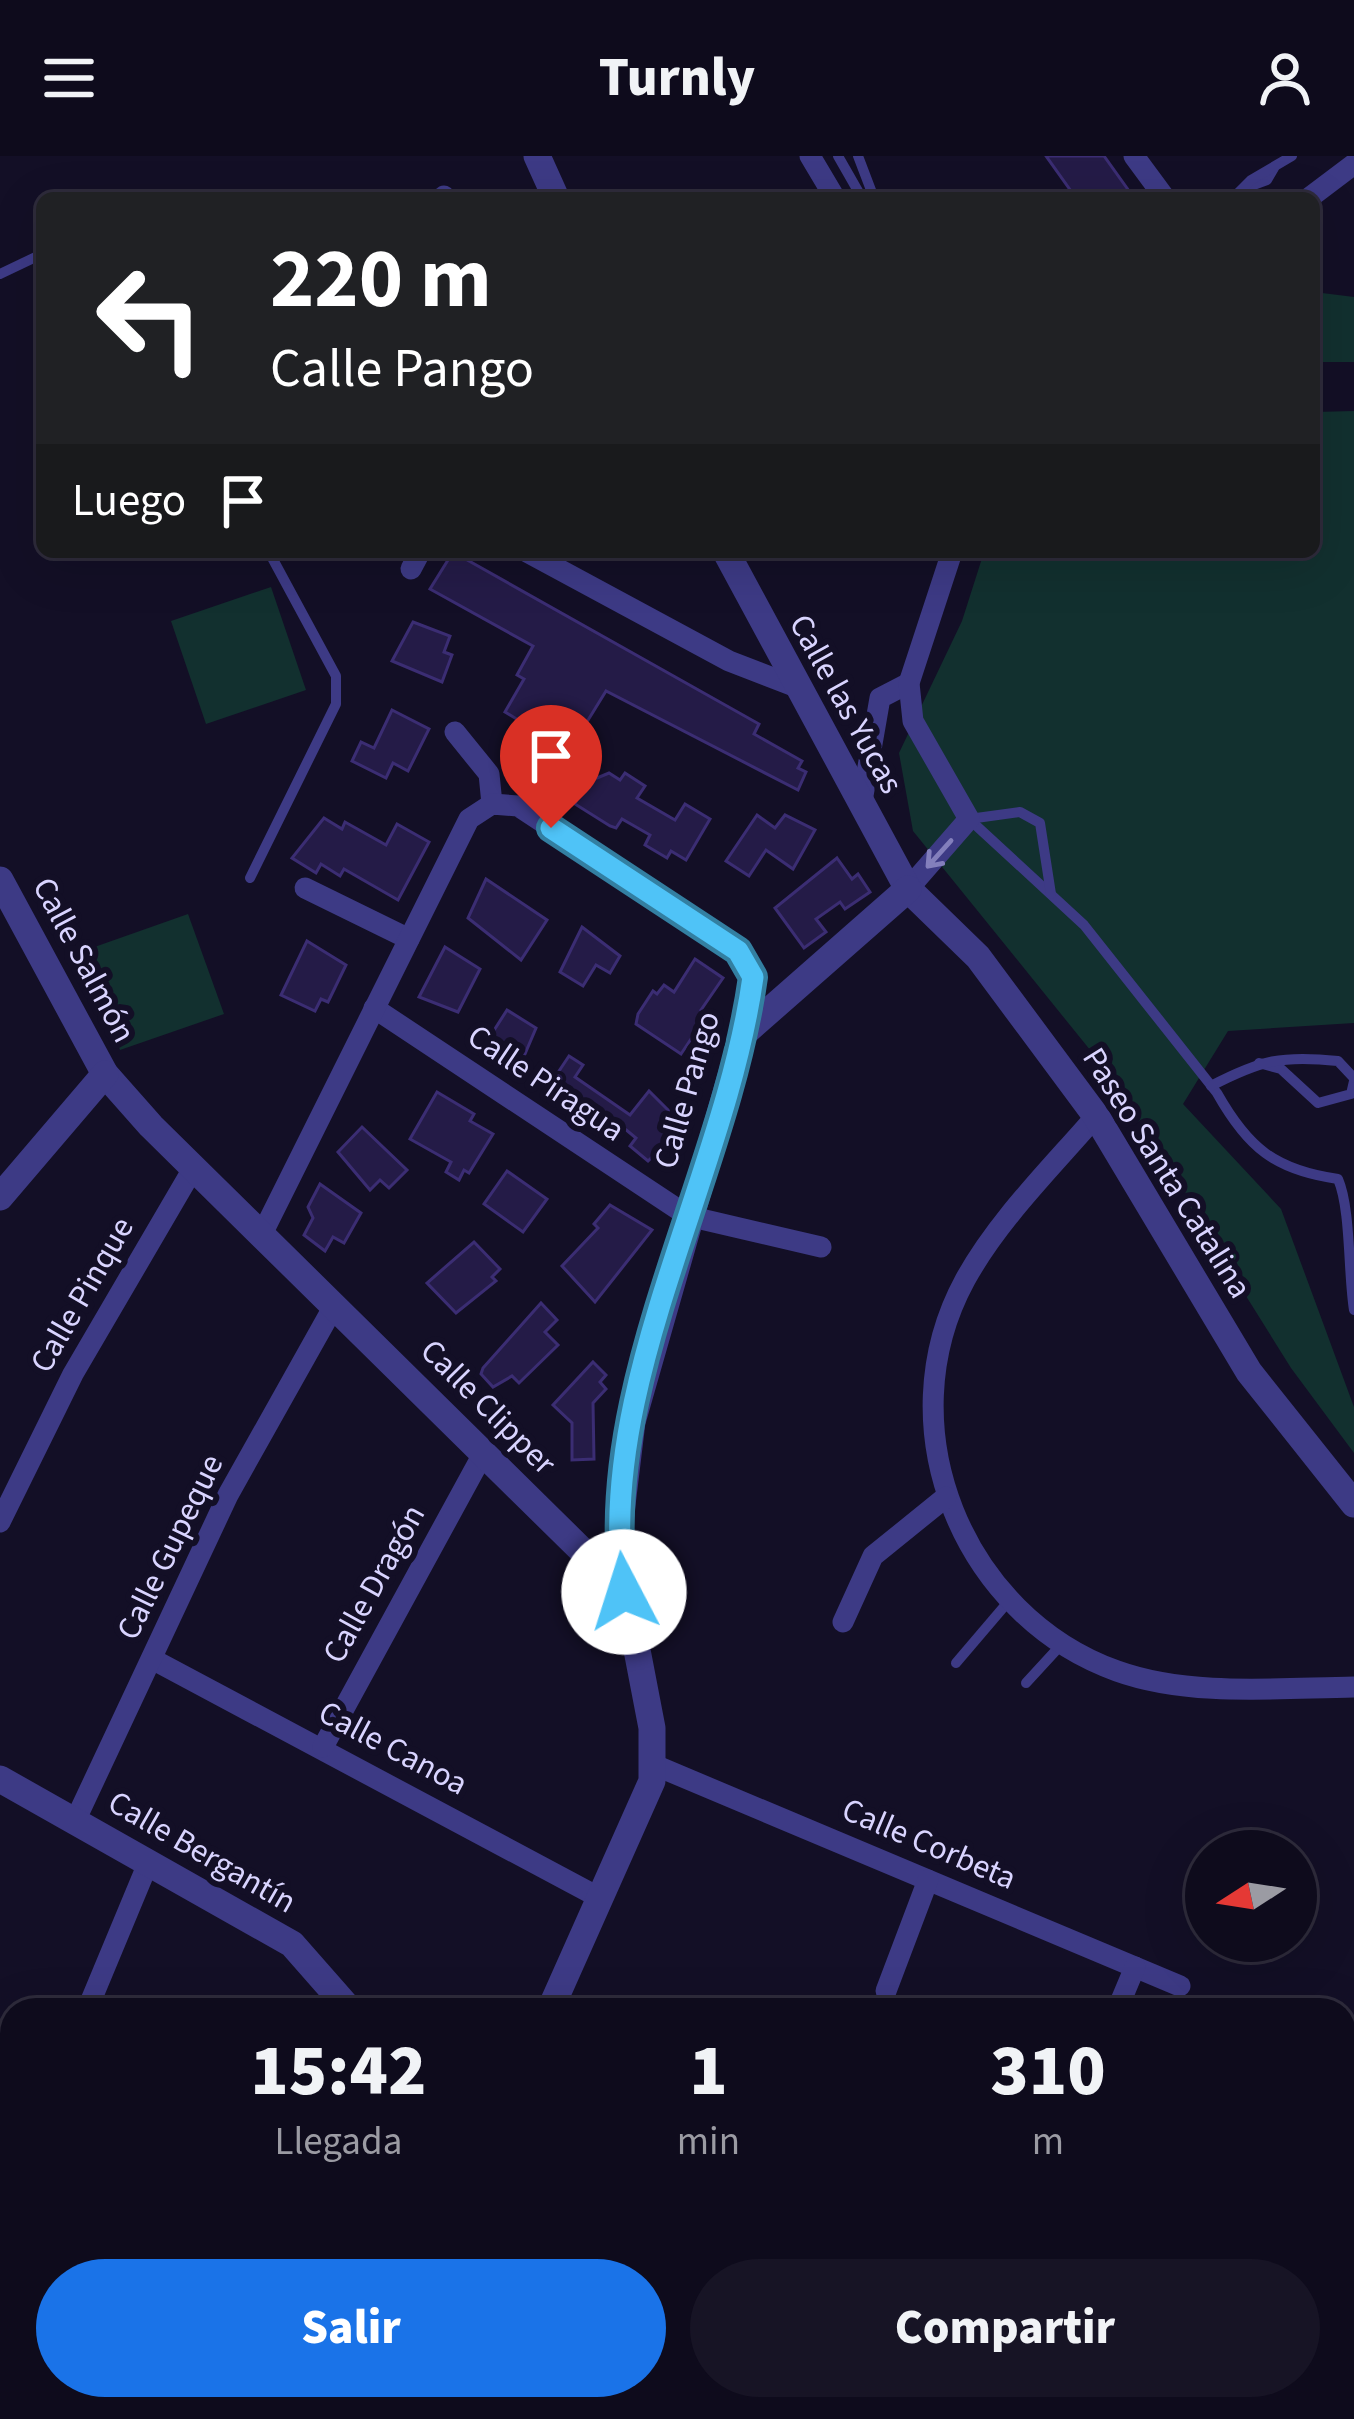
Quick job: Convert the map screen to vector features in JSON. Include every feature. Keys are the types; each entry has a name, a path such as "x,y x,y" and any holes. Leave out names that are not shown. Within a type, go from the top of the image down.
{"street":[{"path":"537,156 553,192"},
{"path":"810,156 831,192"},
{"path":"1134,156 1161,192"},
{"path":"1317,192 1354,164"},
{"path":"538,558 729,661 799,688"},
{"name":"Calle las Yucas","path":"729,558 908,889"},
{"path":"743,1034 908,889 969,819 913,721 909,683 950,558"},
{"path":"861,807 880,698 909,683"},
{"path":"262,1234 469,819 493,803 489,774 455,732"},
{"name":"Calle Pango","path":"493,803 518,806 738,951 753,977 743,1034 632,1422 617,1546 624,1592"},
{"name":"Calle Salmón","path":"0,880 104,1074"},
{"path":"305,888 409,939"},
{"name":"Paseo Santa Catalina","path":"908,889 978,957 1096,1116 1249,1372 1354,1504"},
{"name":"Calle Piragua","path":"374,1008 688,1216 821,1247"},
{"path":"0,1197 104,1074"},
{"name":"Calle Clipper","path":"104,1074 624,1592"},
{"path":"1096,1116 1012,1213 964,1280 938,1346 932,1425 946,1497 969,1547 1008,1602 1060,1646 1120,1672 1172,1683 1354,1687"},
{"name":"Calle Pinque","path":"0,1522 73,1374 194,1167"},
{"name":"Calle Gupeque","path":"75,1821 228,1495 334,1306"},
{"name":"Calle Dragón","path":"322,1747 483,1454"},
{"path":"843,1622 873,1556 946,1497"},
{"path":"555,1998 652,1781 652,1728 624,1592"},
{"name":"Calle Canoa","path":"152,1659 600,1898"},
{"name":"Calle Corbeta","path":"652,1764 1180,1986"},
{"name":"Calle Bergantín","path":"0,1779 292,1944 339,1998"},
{"path":"92,1998 148,1862"},
{"path":"886,1991 928,1880"},
{"path":"1122,1998 1135,1967"}],"lane":[{"path":"838,156 859,192"},
{"path":"858,156 872,192"},
{"path":"1242,192 1268,180 1274,168 1292,156"},
{"path":"0,274 36,257"},
{"path":"250,878 336,704 336,676 272,558"},
{"path":"969,819 1020,812 1040,823 1051,896"},
{"path":"969,819 1084,925 1211,1086 1233,1122 1270,1160 1296,1173 1338,1179 1346,1197 1344,1233 1354,1310"},
{"path":"1211,1086 1256,1062 1293,1056 1339,1061 1354,1079 1351,1094 1318,1103 1281,1069 1256,1062"},
{"path":"956,1663 1008,1602"},
{"path":"1026,1683 1060,1646"}],"green space":[{"path":"1320,293 1354,297 1354,362 1320,362"},
{"path":"1354,411 1354,1023 1228,1031 1183,1104 1281,1209 1354,1407 1354,1453 1291,1368 1099,1061 913,831 899,753 962,621 982,558 1320,558 1320,412"},
{"path":"271,587 306,690 206,724 171,621"},
{"path":"188,914 224,1014 120,1050 86,950"}],"building":[{"path":"1046,156 1104,156 1130,192 1072,192"},
{"path":"449,558 464,558 759,724 754,734 802,761 798,768 806,772 798,790 606,691 569,751 505,712 524,679 517,675 533,646 430,589"},
{"path":"413,622 450,636 444,652 452,655 442,682 392,661"},
{"path":"392,710 429,729 408,771 393,763 386,778 352,761 361,742 374,748"},
{"path":"589,773 597,778 609,773 620,780 625,773 645,786 637,798 675,820 685,804 710,819 686,860 671,851 667,858 645,845 650,835 622,819 616,828 575,804"},
{"path":"757,815 775,828 785,815 815,830 793,869 766,850 749,876 726,861"},
{"path":"324,818 342,829 345,822 386,845 397,824 429,842 398,900 344,869 340,876 321,864 316,873 292,858"},
{"path":"837,858 852,879 858,874 870,892 845,909 840,902 816,919 826,932 804,948 775,908"},
{"path":"486,879 547,920 521,960 468,918"},
{"path":"582,927 620,956 610,973 596,965 583,986 560,972"},
{"path":"307,941 346,965 328,1002 321,999 315,1011 281,995"},
{"path":"445,947 480,969 458,1012 419,997"},
{"path":"695,959 723,978 701,1010 707,1015 681,1054 636,1024 653,991 657,994 664,985 674,992"},
{"path":"507,1010 536,1028 519,1068 484,1046"},
{"path":"569,1056 583,1065 575,1077 630,1115 649,1091 684,1126 648,1161 630,1146 636,1138 601,1109 595,1118 549,1086"},
{"path":"437,1092 474,1114 470,1121 493,1134 469,1173 464,1170 459,1180 446,1172 451,1162 410,1139"},
{"path":"362,1127 407,1170 389,1188 380,1180 370,1190 338,1152"},
{"path":"507,1171 547,1199 523,1232 484,1204"},
{"path":"320,1184 361,1213 344,1243 333,1237 325,1251 304,1235 313,1218 308,1207"},
{"path":"610,1205 652,1230 595,1302 562,1266 598,1228 594,1224"},
{"path":"474,1242 500,1269 492,1277 496,1281 456,1313 427,1283"},
{"path":"541,1303 557,1320 545,1332 558,1345 519,1383 512,1376 493,1387 481,1374 483,1368"},
{"path":"593,1362 606,1375 600,1382 606,1389 593,1403 594,1459 572,1460 572,1423 553,1405"}],"route":[{"path":"551,828 738,951 753,977 732,1077 632,1422 617,1546 624,1592"}]}
